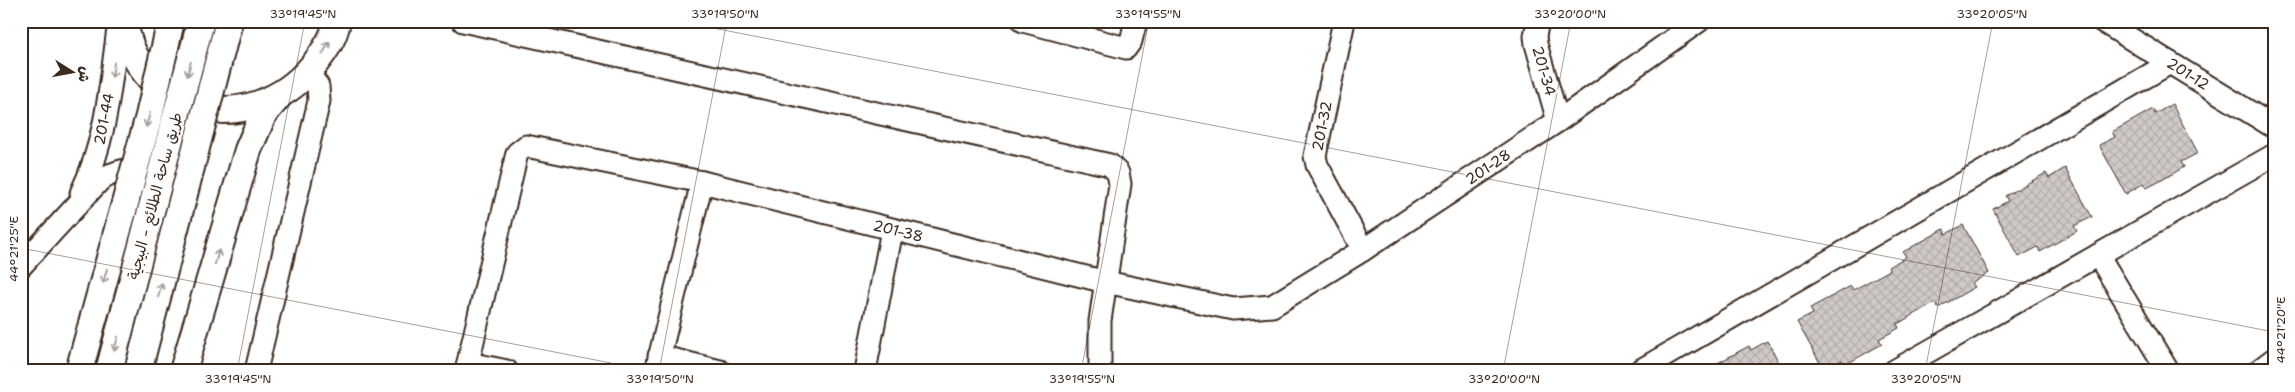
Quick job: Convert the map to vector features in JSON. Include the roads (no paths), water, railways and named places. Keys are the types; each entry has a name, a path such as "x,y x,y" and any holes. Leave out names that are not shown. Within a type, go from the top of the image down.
{"main road":[{"path":"124,21 126,36 132,51 146,72 164,91 200,107 226,112 255,107 280,95"},
{"path":"79,371 149,116 171,21"},
{"name":"طريق ساحة الطلائع - البيجية","path":"109,371 201,21"},
{"name":"طريق ساحة الطلائع - البيجية","path":"138,371 229,21"},
{"path":"183,371 248,150 263,115 280,95 307,72 322,55 338,21"}],"street":[{"name":"201-44","path":"70,210 91,172 98,150 119,21"},
{"path":"463,21 1110,165 1118,173 1120,184 1100,321 1100,371"},
{"path":"1023,21 1126,48 1131,41 1136,21"},
{"name":"201-32","path":"1344,21 1315,156 1316,165 1363,250"},
{"name":"201-34","path":"1538,21 1535,36 1536,44 1558,121"},
{"name":"201-28","path":"1272,306 1363,250 1558,121 1699,21"},
{"name":"201-12","path":"2102,21 2274,127"},
{"path":"1639,371 2170,63"},
{"path":"256,371 319,101 318,86 307,72"},
{"name":"201-44","path":"21,266 93,186 107,175 140,166 152,158 170,119 180,108 200,107"},
{"name":"201-38","path":"467,367 517,153 526,146 702,182 1106,282 1233,309 1272,306"},
{"path":"1894,371 2274,155"},
{"path":"702,182 658,363 720,371"},
{"path":"865,371 892,230"},
{"path":"2098,255 2168,371"},
{"path":"2258,371 2274,360"},
{"path":"467,367 507,371"}]}
